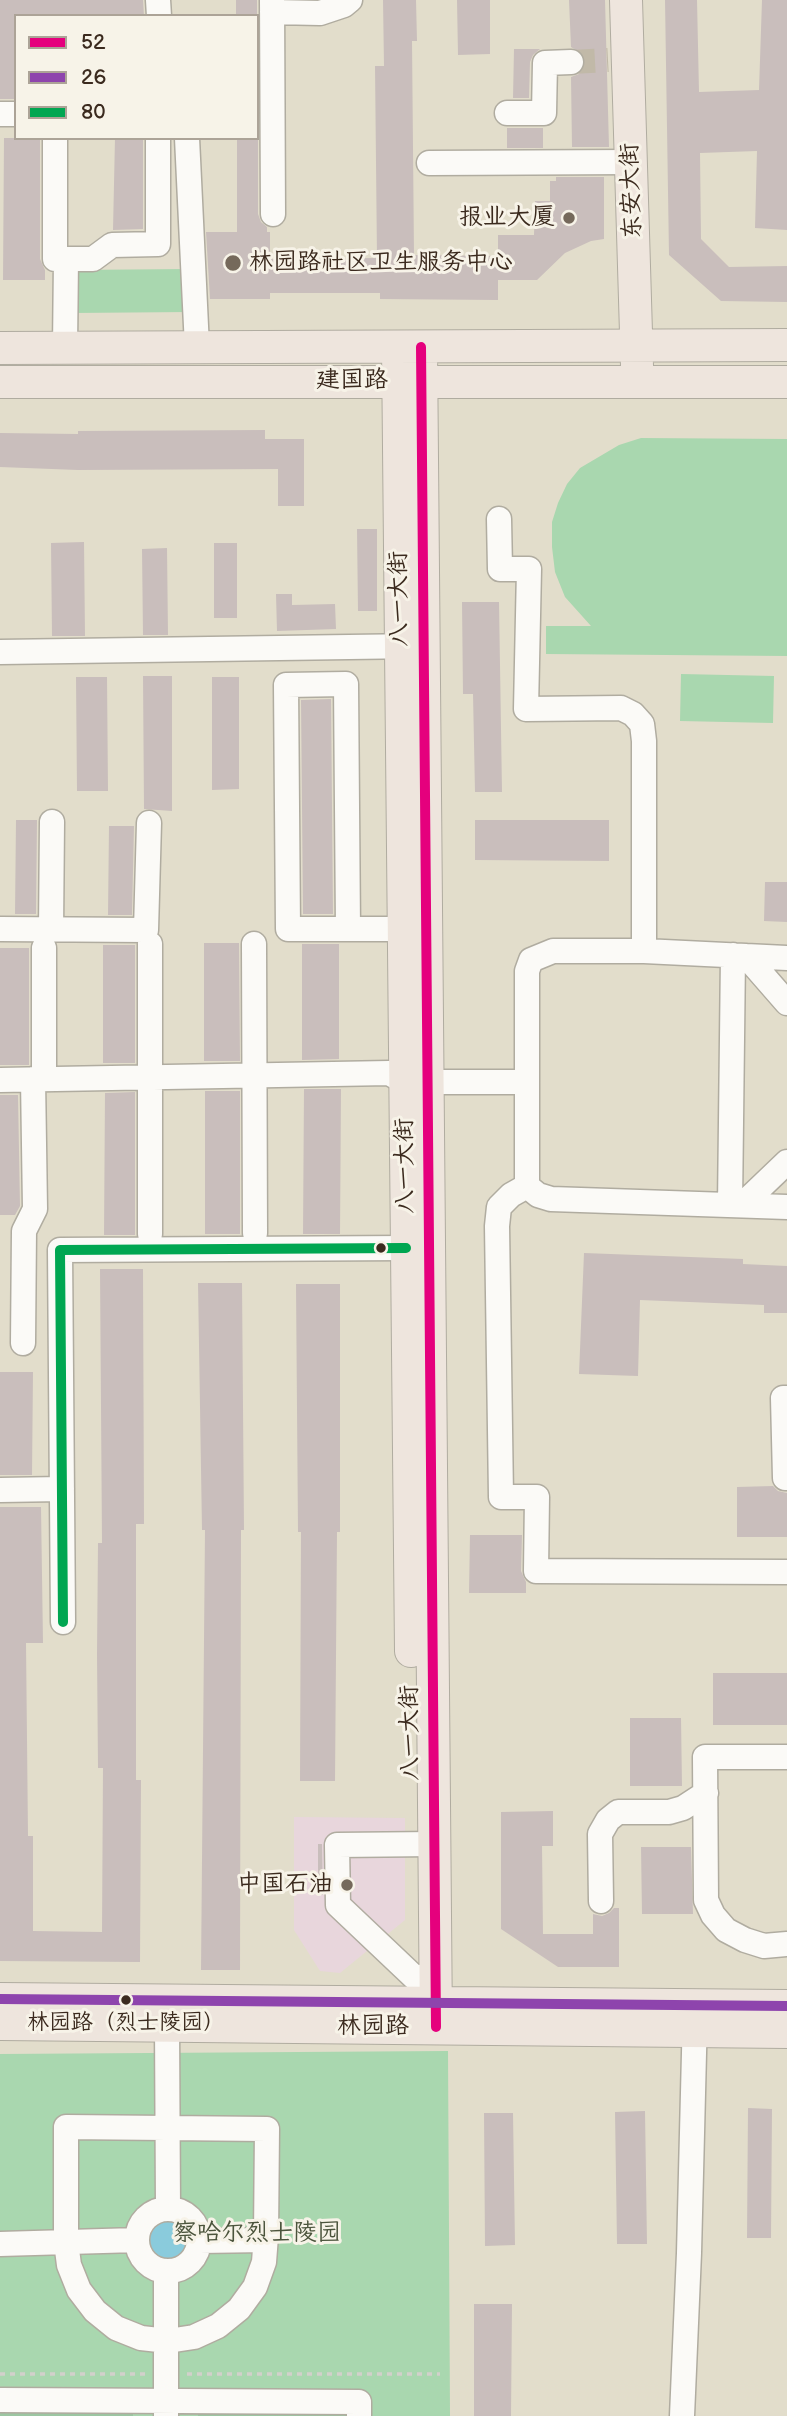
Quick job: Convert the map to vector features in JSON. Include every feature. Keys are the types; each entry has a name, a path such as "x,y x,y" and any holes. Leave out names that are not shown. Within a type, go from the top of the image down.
{"main road":[{"name":"东安大街","path":"626,0 618,59 631,162 637,382"},
{"name":"建国路","path":"0,348 787,345"},
{"name":"八一大街","path":"409,347 425,2002"},
{"name":"建国路","path":"0,382 787,382"},
{"name":"八一大街","path":"412,647 404,929 416,1082 407,1255 423,1844"},
{"name":"林园路","path":"0,1999 425,2002 695,2018 787,2032"},
{"name":"林园路","path":"0,2024 167,2025 425,2002"},
{"name":"林园路","path":"695,2018 787,2006"}],"street":[{"path":"272,214 265,85 272,6 320,13 344,5 350,0"},
{"path":"507,113 544,113 545,62 571,62"},
{"path":"55,140 55,259 93,258 112,245 158,244 158,140"},
{"path":"187,140 197,347"},
{"path":"429,163 631,162"},
{"path":"65,347 66,259"},
{"path":"499,519 500,569 529,569 526,709 621,709 633,714 642,724 645,951"},
{"path":"0,652 412,647"},
{"path":"348,929 346,684 286,685 288,929 348,929 404,929"},
{"path":"23,1343 24,1231 36,1209 38,1079 48,939 52,822"},
{"path":"0,929 48,939 146,930 149,823"},
{"path":"150,944 150,1234"},
{"path":"254,944 254,1233"},
{"path":"527,1186 527,971 531,960 553,951 645,951 787,958"},
{"path":"740,956 787,1003"},
{"path":"736,1205 740,956"},
{"path":"0,1080 389,1073 416,1082 527,1082"},
{"path":"736,1205 787,1162"},
{"path":"527,1186 538,1195 551,1199 787,1207"},
{"path":"527,1186 511,1195 499,1207 497,1226 501,1497 537,1497 536,1572 787,1572"},
{"path":"63,1622 60,1250 407,1255"},
{"path":"156,1262 407,1255"},
{"path":"787,1398 783,1398 787,1478"},
{"path":"0,1490 62,1489"},
{"path":"787,1757 705,1757 706,1900 713,1915 726,1930 764,1946 787,1944"},
{"path":"601,1901 600,1834 608,1820 618,1812 669,1812 683,1808 706,1793"},
{"path":"423,1844 337,1845 338,1905 425,2002"},
{"path":"682,2416 695,2018"},
{"path":"167,2025 168,2209"},
{"path":"66,2127 167,2128 267,2129 266,2239 264,2262 254,2287 239,2309 218,2326 194,2337 166,2341 141,2338 116,2328 95,2311 79,2290 69,2265 66,2242 66,2127"},
{"path":"168,2209 178,2210 194,2223 199,2241 191,2261 183,2267 166,2271 153,2268 145,2261 137,2240 142,2223 158,2211 168,2209"},
{"path":"199,2241 266,2239"},
{"path":"0,2244 137,2240"},
{"path":"166,2271 166,2408"},
{"path":"0,2400 166,2408 359,2402 359,2416"}],"path":[{"path":"0,2374 440,2374"}],"shaded area":[{"path":"294,1817 405,1818 405,1920 340,1973 320,1971 294,1930"}],"green space":[{"path":"189,269 190,312 73,313 72,270"},
{"path":"641,438 787,439 787,656 546,654 546,626 591,626 565,597 555,572 552,522 558,503 567,484 580,468 619,445"},
{"path":"681,674 774,676 773,723 680,721"},
{"name":"察哈尔烈士陵园","path":"448,2051 450,2416 0,2416 0,2054"},
{"path":"0,2404 133,2405 133,2416 0,2416"},
{"path":"198,2409 347,2410 347,2416 198,2416"}],"water":[{"path":"169,2216 185,2223 192,2239 185,2255 169,2262 153,2255 146,2239 153,2223"}],"building":[{"path":"0,0 143,0 144,14 14,14 14,99 0,99"},
{"path":"236,0 257,0 257,14 236,14"},
{"path":"383,0 416,0 417,41 412,41 414,255 498,256 498,235 534,235 535,201 550,201 550,181 556,181 556,177 604,177 604,239 591,241 565,253 537,280 498,280 498,300 380,299 380,293 270,293 270,299 210,299 206,232 237,232 237,140 258,140 258,214 267,227 267,232 270,232 270,259 377,258 375,66 384,66"},
{"path":"457,0 490,0 490,54 458,55"},
{"path":"569,0 605,0 609,147 572,147 571,77 579,74 586,62 583,54 571,47"},
{"path":"665,0 697,0 699,92 759,90 762,0 787,0 787,230 755,228 757,151 700,153 701,239 729,267 787,266 787,302 721,301 669,255"},
{"path":"514,49 540,49 530,62 529,98 513,98"},
{"path":"507,128 543,128 543,148 507,148"},
{"path":"4,138 40,140 40,259 45,270 45,280 3,280"},
{"path":"115,140 143,140 143,229 113,230"},
{"path":"265,430 265,439 304,439 304,506 278,506 278,469 78,470 0,467 0,433"},
{"path":"357,529 377,529 377,611 358,611"},
{"path":"84,542 85,636 52,636 51,543"},
{"path":"214,543 237,543 237,618 214,618"},
{"path":"167,548 168,635 143,635 142,549"},
{"path":"276,594 292,594 292,605 335,604 336,629 277,631"},
{"path":"462,602 499,602 502,792 475,792 473,694 463,694"},
{"path":"143,676 172,676 172,811 144,809"},
{"path":"76,677 107,677 108,791 77,791"},
{"path":"212,677 239,677 239,789 212,790"},
{"path":"331,699 333,914 303,914 301,700"},
{"path":"16,820 37,820 36,914 15,914"},
{"path":"475,820 609,820 609,861 475,860"},
{"path":"109,826 134,826 132,915 108,915"},
{"path":"765,882 787,882 787,922 764,921"},
{"path":"204,943 239,943 240,1061 204,1061"},
{"path":"302,944 339,944 339,1059 302,1060"},
{"path":"103,945 135,945 135,1063 103,1063"},
{"path":"0,948 29,948 29,1065 0,1065"},
{"path":"304,1089 341,1089 340,1234 303,1234"},
{"path":"205,1091 240,1091 240,1234 205,1234"},
{"path":"135,1092 135,1235 104,1235 105,1093"},
{"path":"0,1095 18,1095 20,1206 15,1215 0,1215"},
{"path":"584,1253 743,1259 743,1264 787,1266 787,1313 764,1313 764,1305 640,1300 638,1376 579,1374"},
{"path":"100,1269 143,1269 144,1524 136,1524 136,1780 141,1780 140,1962 0,1961 0,1507 41,1507 43,1643 26,1643 28,1836 33,1836 33,1931 102,1932 103,1768 98,1768 97,1654 98,1543 102,1543"},
{"path":"198,1283 242,1283 244,1530 241,1530 240,1970 201,1970 205,1530 202,1530"},
{"path":"296,1284 340,1284 340,1532 337,1532 335,1781 300,1781 301,1532 298,1532"},
{"path":"0,1372 33,1372 32,1475 0,1475"},
{"path":"773,1486 778,1491 787,1493 787,1537 737,1537 737,1487"},
{"path":"470,1535 522,1535 521,1571 526,1582 526,1593 469,1593"},
{"path":"713,1673 787,1673 787,1725 713,1725"},
{"path":"630,1718 681,1718 682,1786 630,1786"},
{"path":"553,1811 553,1846 542,1846 543,1934 593,1934 593,1914 602,1916 614,1908 619,1908 619,1967 558,1967 501,1929 501,1812"},
{"path":"318,1844 322,1844 323,1895 318,1895"},
{"path":"641,1847 691,1847 693,1914 642,1914"},
{"path":"748,2108 772,2109 771,2238 747,2238"},
{"path":"645,2111 647,2244 617,2244 615,2112"},
{"path":"484,2113 513,2113 515,2245 485,2246"},
{"path":"474,2304 512,2304 511,2416 474,2416"}],"tunnel":[{"path":"571,62 608,60"}],"transit line":[{"name":"52","path":"421,347 436,2027"},
{"name":"80","path":"63,1622 60,1250 406,1248"},
{"name":"26","path":"0,1999 787,2006"}],"place":[{"name":"报业大厦","path":"569,218"},
{"name":"林园路社区卫生服务中心","path":"233,263"},
{"name":"中国石油","path":"347,1885"},
{"name":"林园路（烈士陵园）","path":"126,2000"}]}
